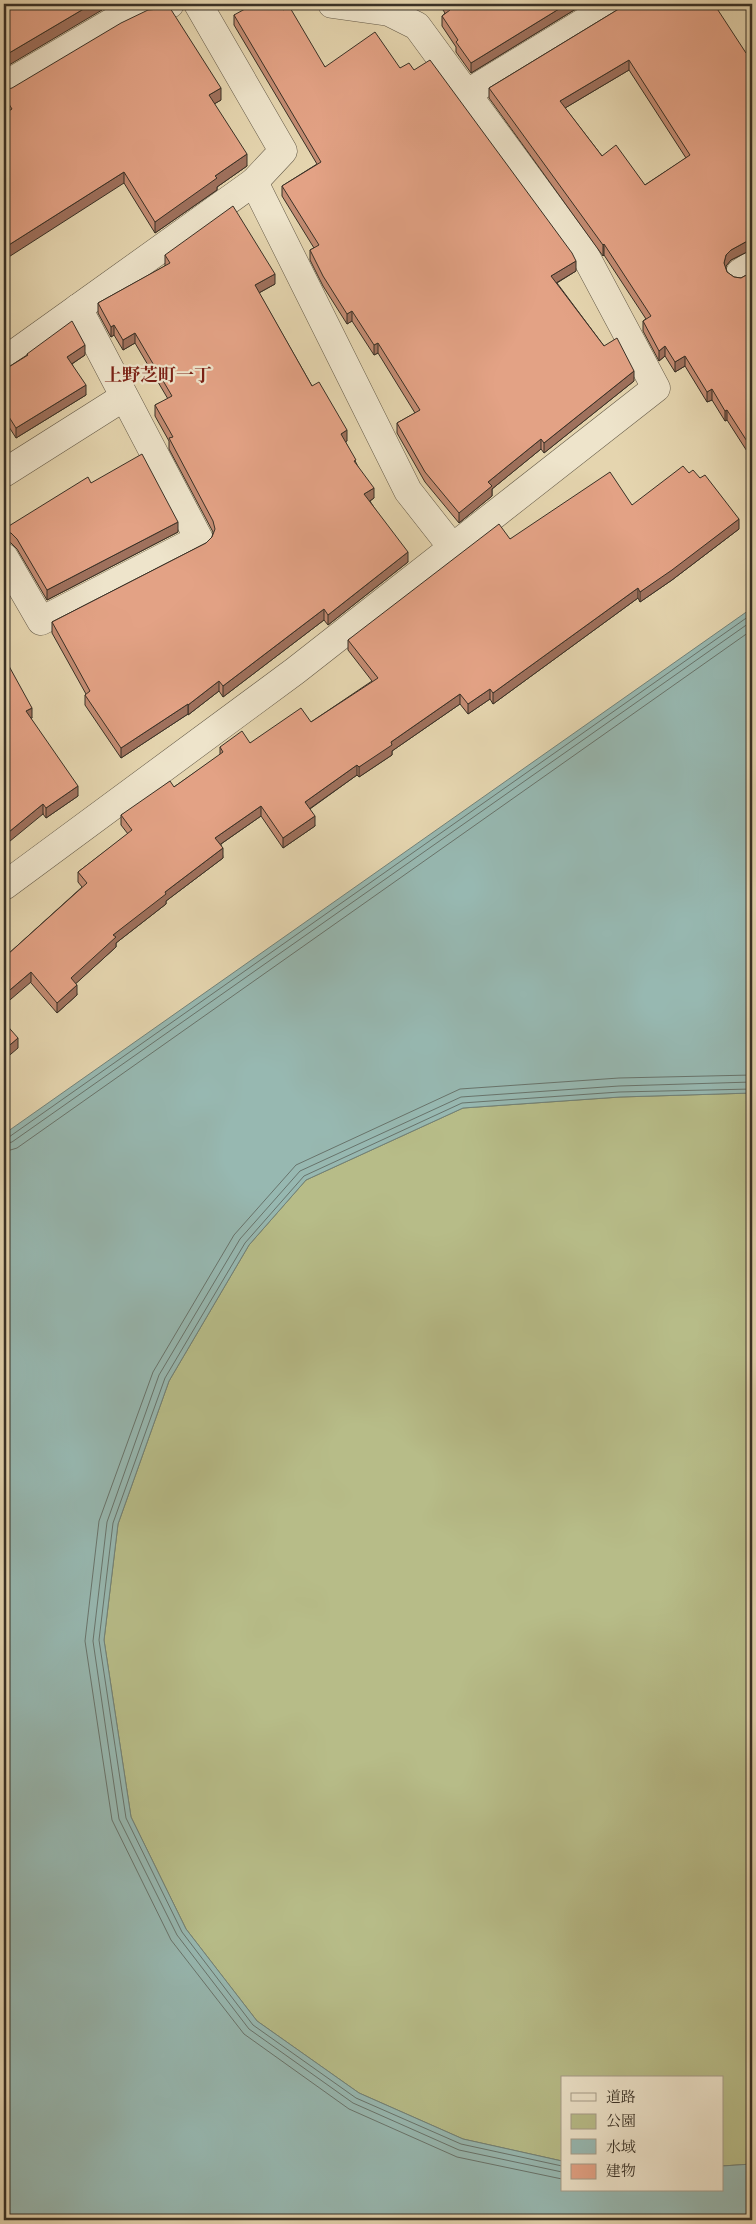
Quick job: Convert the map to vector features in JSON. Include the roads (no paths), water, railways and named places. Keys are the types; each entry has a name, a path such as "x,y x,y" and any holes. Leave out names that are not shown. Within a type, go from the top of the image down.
{"street":[{"path":"4,86 114,21 144,7 170,4"},
{"path":"4,361 254,182 283,150 198,4"},
{"path":"4,886 295,671 656,388 584,255 417,26 389,12 332,4"},
{"path":"466,94 614,4"},
{"path":"254,182 408,492 452,547"},
{"path":"4,556 41,621 200,539 78,308"},
{"path":"4,474 124,397"}],"water":[{"path":"752,608 752,1093 620,1097 463,1108 306,1180 249,1245 169,1381 118,1524 104,1640 131,1817 186,1929 257,2021 359,2093 463,2139 561,2161 561,2192 724,2192 724,2166 752,2164 752,2220 6,2220 4,2218 4,1134"}],"district":[{"name":"上野芝町一丁","path":"158,375"}]}
